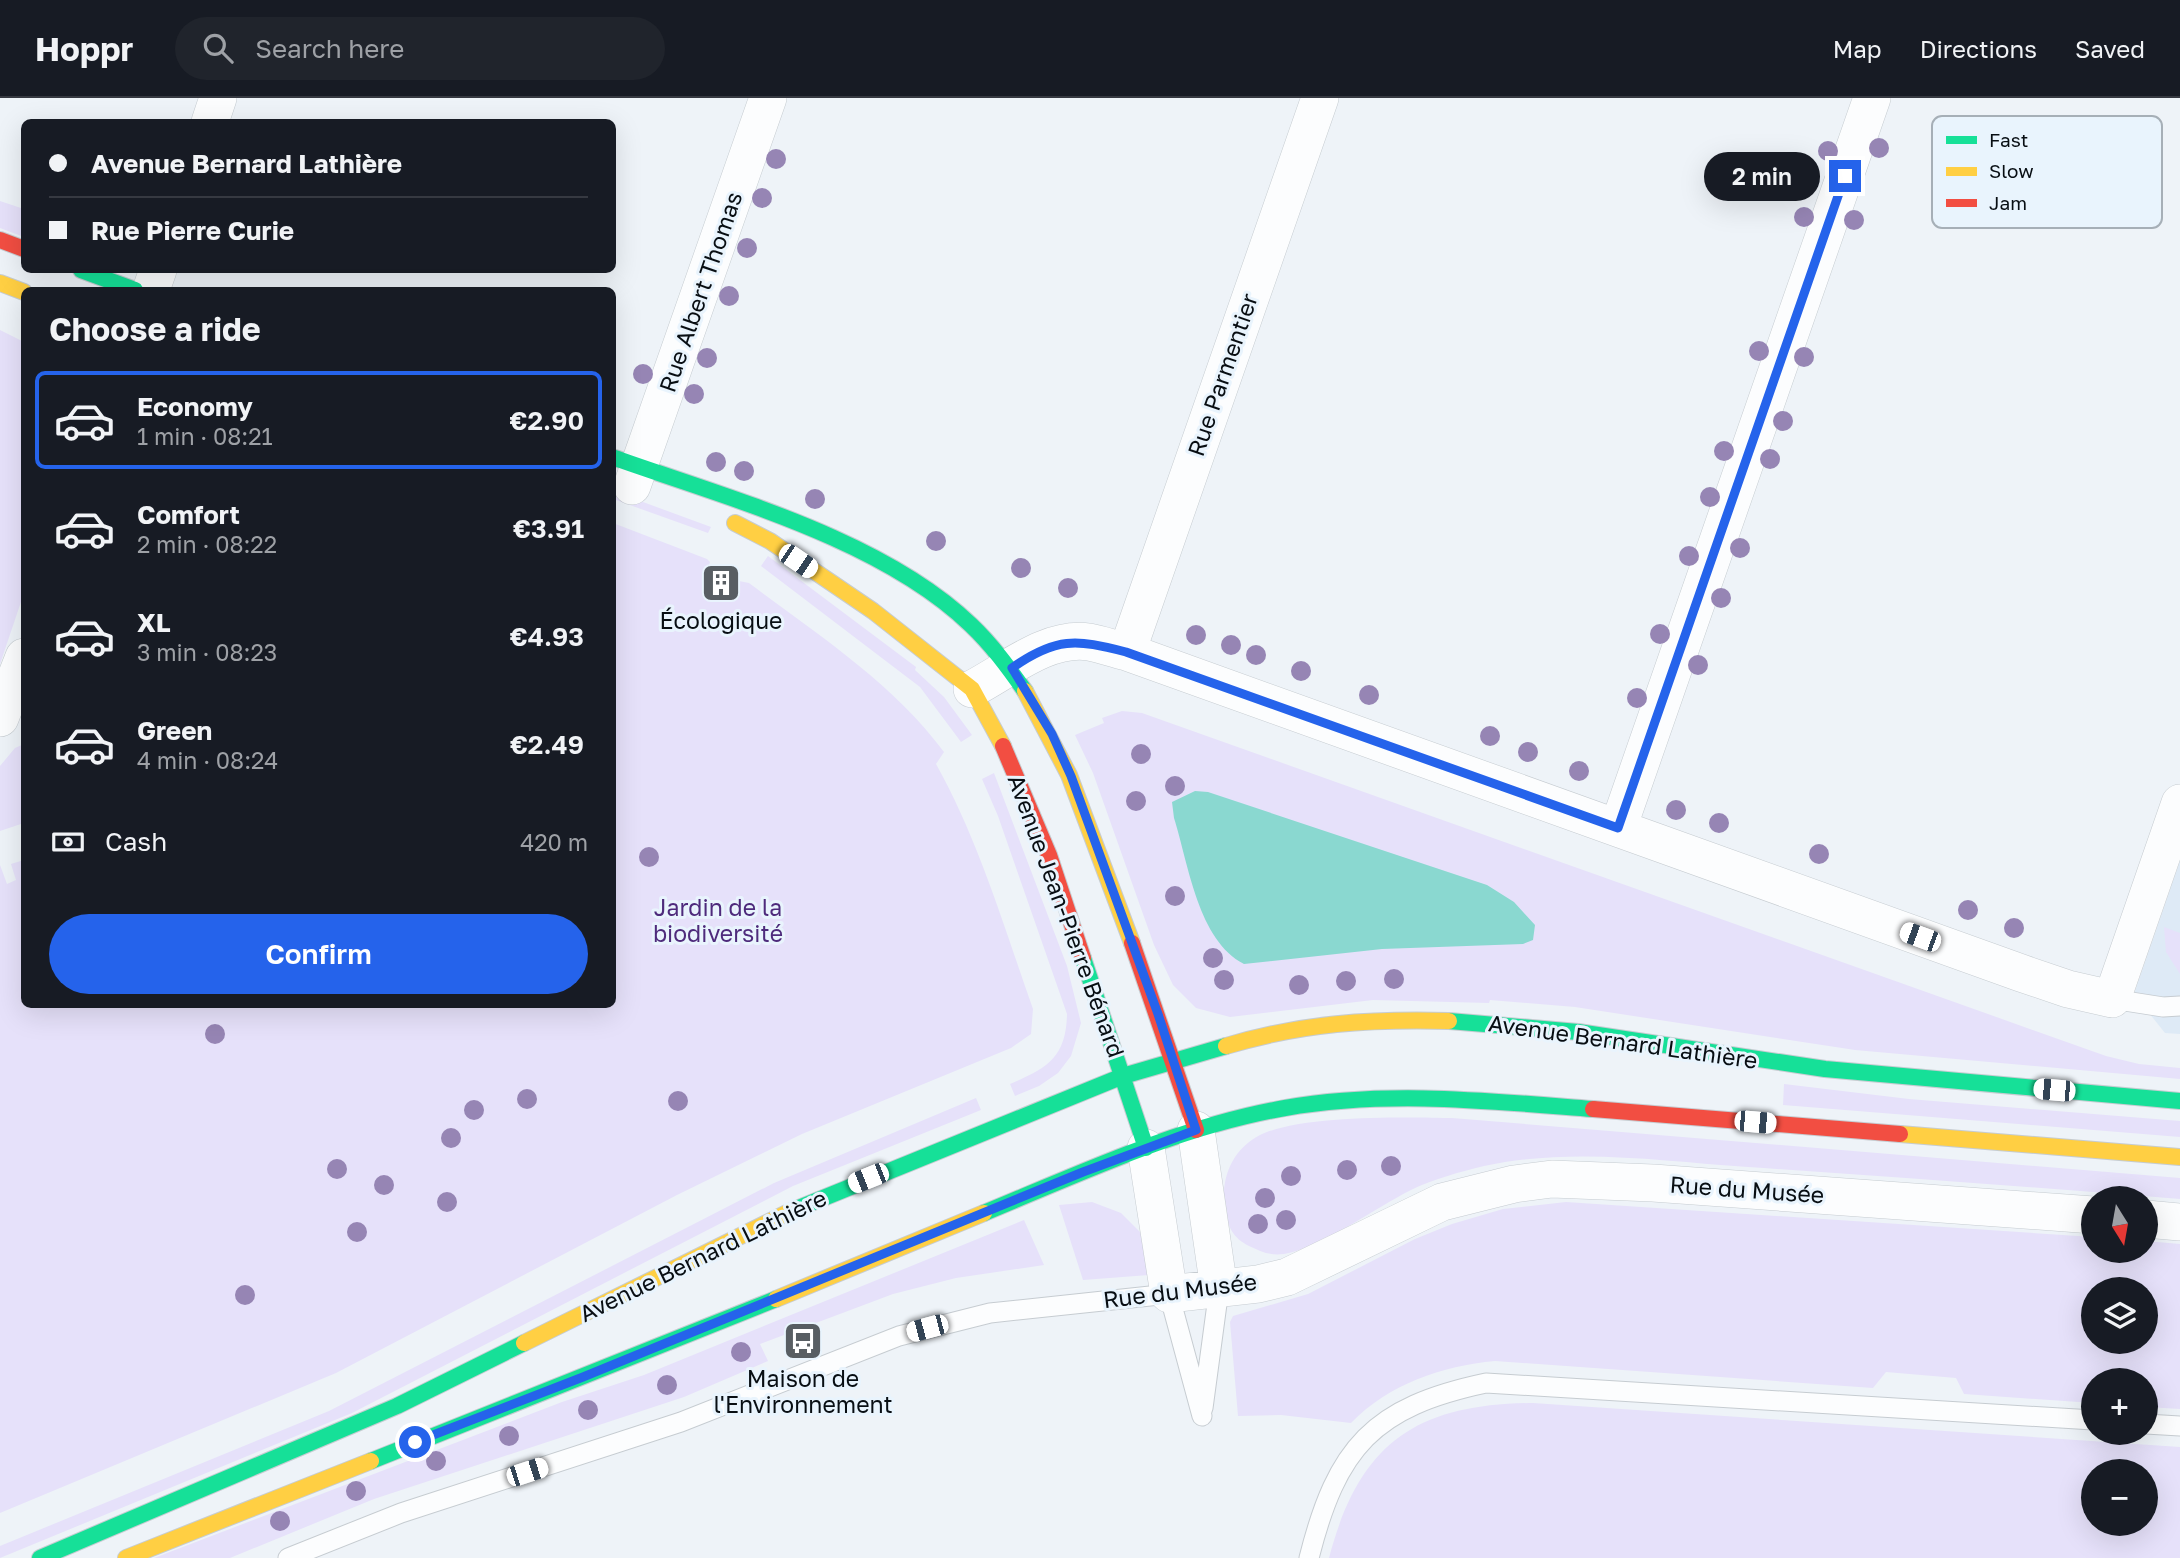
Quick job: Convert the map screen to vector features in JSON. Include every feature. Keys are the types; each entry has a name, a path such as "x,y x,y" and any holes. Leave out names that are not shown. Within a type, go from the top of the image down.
{"main road":[{"path":"0,240 21,248"},
{"path":"89,273 127,287"},
{"path":"0,283 21,291"},
{"path":"628,476 841,542 933,595 1012,668 1063,755 1174,1059 1196,1130"},
{"name":"Avenue Jean-Pierre Bénard","path":"718,517 770,541 873,611 972,689 1026,795 1146,1148"},
{"name":"Avenue Bernard Lathière","path":"40,1558 397,1406 807,1203 1123,1076 1255,1035 1330,1023 1407,1020 1480,1022 1578,1032 1825,1069 2180,1101"},
{"path":"126,1558 343,1469 609,1367 1146,1148 1196,1130 1258,1113 1339,1101 1400,1097 1506,1102 2180,1157"}],"street":[{"path":"211,119 219,98"},
{"name":"Rue Albert Thomas","path":"628,476 768,98"},
{"name":"Rue Parmentier","path":"1126,652 1320,98"},
{"path":"1618,828 1872,98"},
{"path":"972,689 1036,652 1063,643 1087,642 1126,652 2044,981 2112,999 2180,803"},
{"path":"12,702 21,668"},
{"path":"1196,1130 1220,1289"},
{"path":"1146,1148 1169,1294"},
{"name":"Rue du Musée","path":"1169,1294 1220,1289 1287,1277 1442,1202 1514,1184 1552,1179 1666,1184 2081,1214"},
{"path":"2158,1220 2180,1222"}],"lane":[{"path":"2112,999 2163,1007 2180,1006"},
{"path":"1169,1294 1202,1416 1220,1289"},
{"name":"Rue du Musée","path":"288,1558 401,1513 681,1422 900,1336 990,1313 1169,1294"},
{"path":"1309,1558 1320,1514 1334,1479 1368,1436 1417,1401 1486,1383 2081,1419"},
{"path":"2158,1425 2180,1426"}],"shaded area":[{"path":"1195,791 1208,792 1487,885 1514,902 1535,925 1533,940 1523,944 1382,949 1244,964 1228,953 1216,938 1197,900 1191,879 1172,802"},
{"path":"2180,861 2180,1034 2165,1033 2134,994"}],"green space":[{"path":"0,201 21,208 21,236 0,228"},
{"path":"0,330 21,340 21,602 0,664"},
{"path":"616,492 711,527 708,533 616,500"},
{"name":"Jardin de la biodiversité","path":"616,524 707,559 710,562 703,585 733,596 739,581 749,583 878,681 924,727 944,752 936,764 965,823 1001,916 1033,1009 1031,1034 1011,1048 802,1134 677,1195 336,1373 0,1513 0,865 7,884 16,880 11,864 21,861 21,1008 616,1008"},
{"path":"768,556 916,667 915,670 944,697 972,735 961,742 920,687 761,566"},
{"path":"1122,711 1142,713 2106,1056 2139,1064 2180,1068 2180,1079 1855,1050 1575,1007 1490,1000 1489,1003 1373,1000 1230,1017 1196,1008 1173,985 1154,945 1093,773 1075,735 1104,723 1102,718"},
{"path":"21,745 21,824 0,831 0,766 15,748"},
{"path":"994,773 1067,966 1081,1023 1071,1056 1058,1073 1039,1086 1015,1096 1010,1084 1044,1066 1058,1051 1066,1029 1067,1014 998,816 982,779"},
{"path":"2164,927 2180,933 2180,974 2166,952"},
{"path":"1784,1084 1909,1099 2180,1121 2180,1137 1783,1105"},
{"path":"976,1098 981,1110 793,1186 352,1413 0,1558 0,1546 329,1411 774,1183"},
{"path":"1382,1118 1452,1118 2180,1178 2180,1199 2158,1197 2158,1186 2081,1186 2081,1191 1649,1159 1550,1157 1484,1166 1428,1182 1331,1236 1284,1254 1269,1254 1249,1246 1235,1236 1225,1211 1224,1188 1235,1157 1250,1141 1278,1128 1300,1124"},
{"path":"1092,1202 1121,1213 1143,1235 1149,1275 1083,1280 1059,1205"},
{"path":"1566,1202 2081,1236 2081,1264 2158,1264 2158,1242 2180,1244 2180,1409 2158,1408 2158,1368 2081,1368 2081,1402 1964,1394 1956,1378 1886,1372 1873,1388 1495,1361 1455,1367 1417,1379 1382,1398 1351,1423 1281,1415 1238,1416 1230,1322 1233,1316 1308,1294 1415,1239 1452,1224 1503,1209"},
{"path":"1024,1220 1044,1265 956,1278 893,1294 760,1344 768,1361 684,1397 374,1499 230,1558 154,1558 562,1402 644,1375"},
{"path":"1533,1403 2081,1440 2081,1445 2180,1447 2180,1558 1329,1558 1357,1486 1376,1459 1398,1438 1425,1422 1492,1405"}],"traffic: fast":[{"path":"89,273 127,287"},
{"path":"616,458 753,505 849,545 894,568 935,595 971,625 993,648 1025,691"},
{"path":"1083,958 1146,1148"},
{"path":"1449,1021 1578,1032 1825,1069 2180,1101"},
{"path":"789,1212 1123,1076 1226,1046"},
{"path":"984,1213 1132,1152 1208,1126 1285,1108 1362,1099 1400,1098 1477,1100 1593,1109"},
{"path":"371,1461 776,1299"},
{"path":"40,1558 397,1406 524,1343"}],"traffic: slow":[{"path":"0,283 21,291"},
{"path":"735,523 770,541 873,611 972,689 1003,746"},
{"path":"1025,691 1069,775 1132,943"},
{"path":"1226,1046 1309,1027 1391,1021 1449,1021"},
{"path":"1900,1134 2180,1157"},
{"path":"524,1343 789,1212"},
{"path":"776,1299 984,1213"},
{"path":"126,1558 371,1461"}],"traffic: jam":[{"path":"0,240 21,248"},
{"path":"1003,746 1049,855 1083,958"},
{"path":"1132,943 1196,1130"},
{"path":"1593,1109 1900,1134"}],"place":[{"name":"Écologique","path":"721,583"},
{"name":"Maison de l'Environnement","path":"803,1341"}],"route":[{"path":"415,1442 583,1377 1083,1172 1196,1130 1174,1059 1063,755 1012,668 1036,652 1063,643 1087,642 1126,652 1618,828 1845,176"}]}
